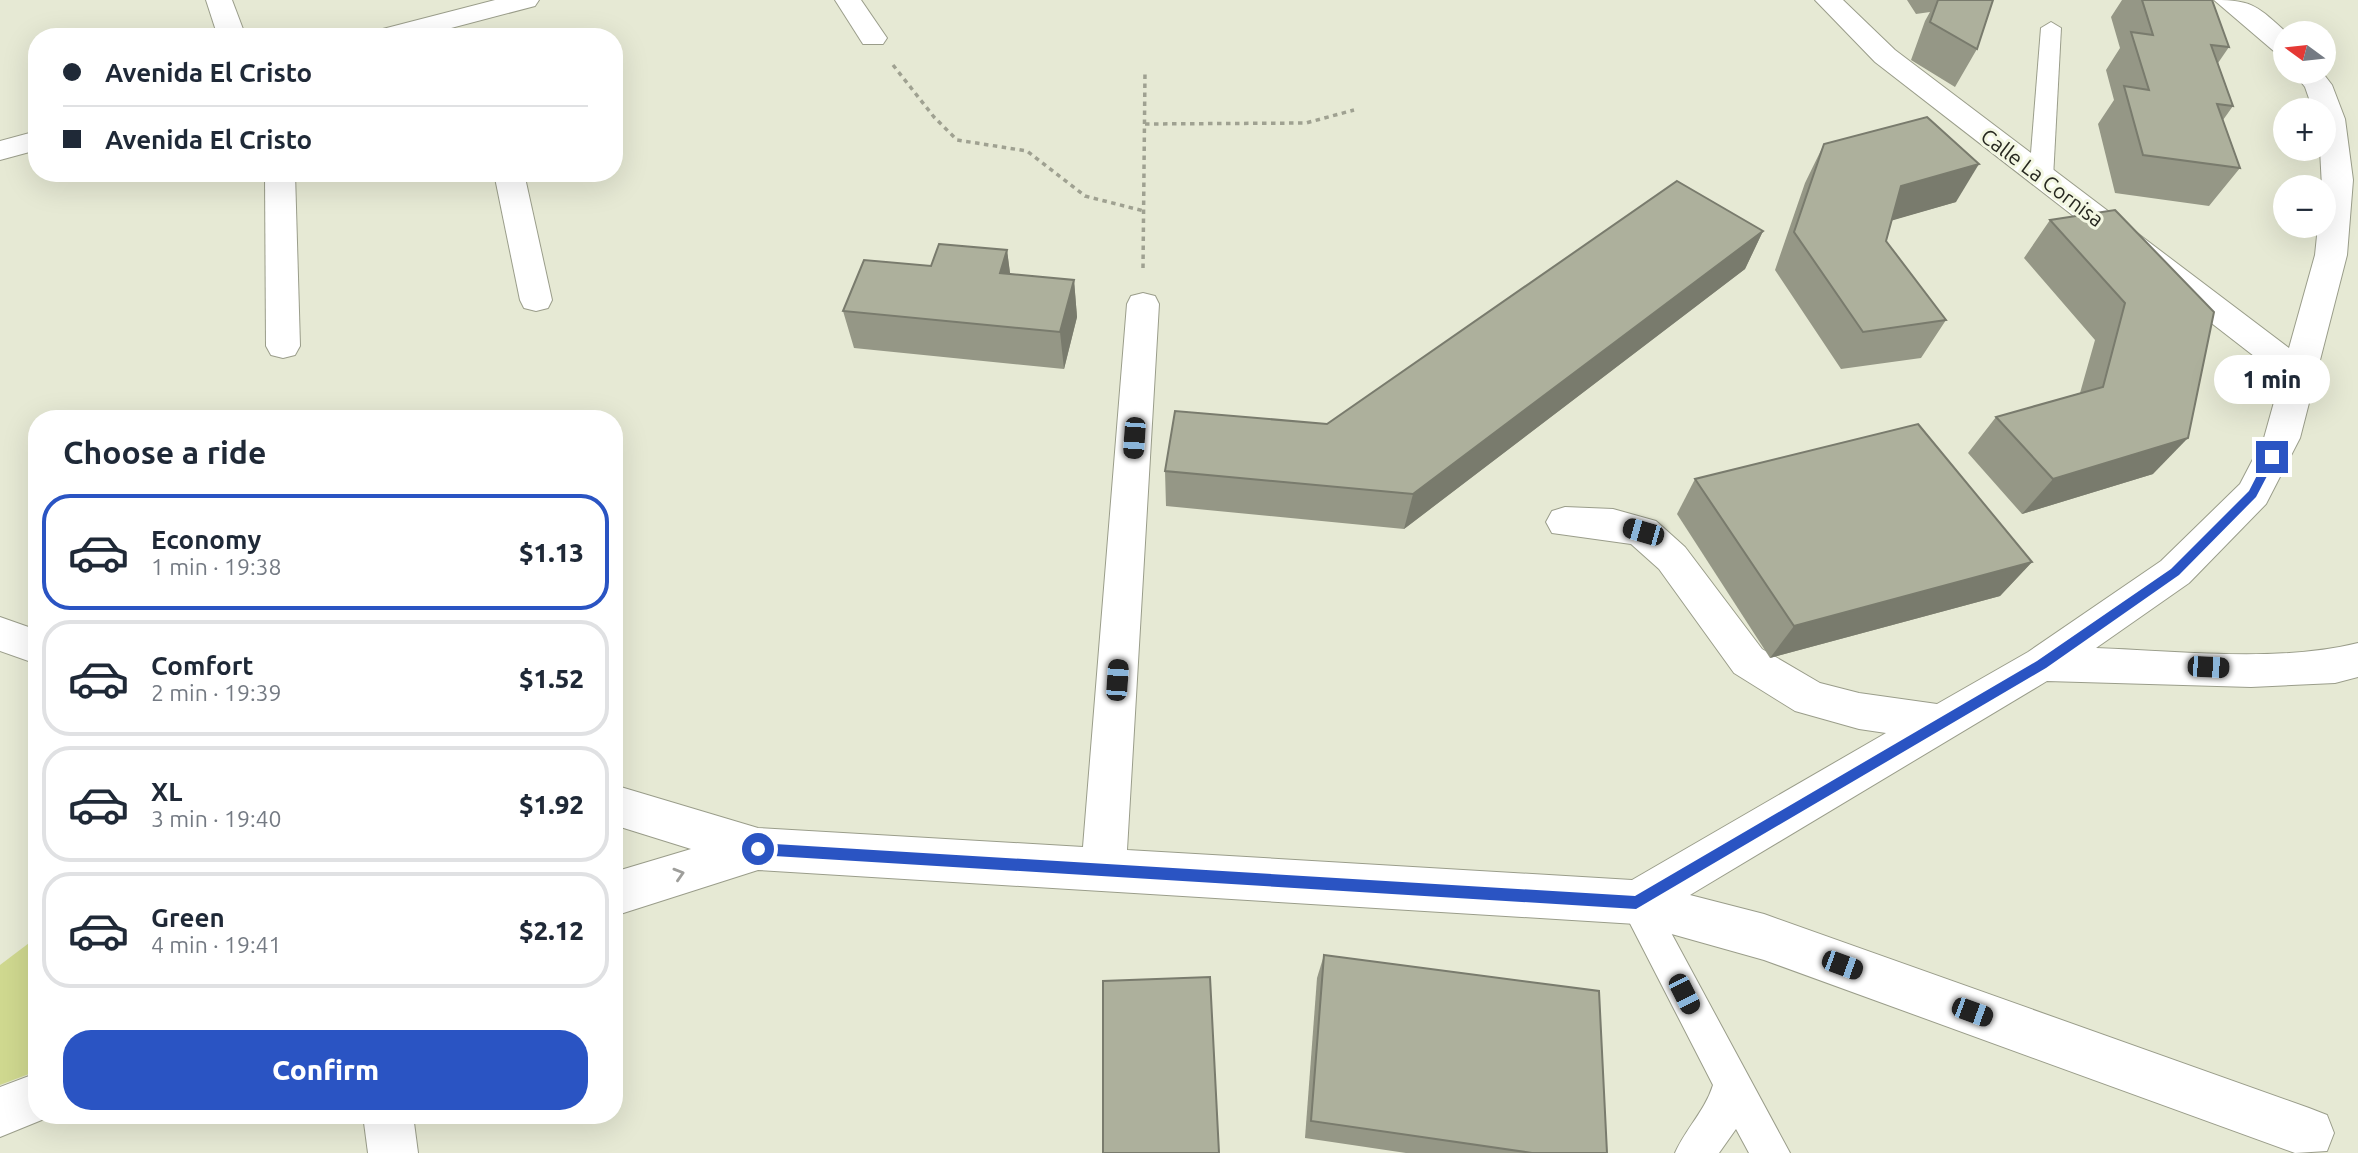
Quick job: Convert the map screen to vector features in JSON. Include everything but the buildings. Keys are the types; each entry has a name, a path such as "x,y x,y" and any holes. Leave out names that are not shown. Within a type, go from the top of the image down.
{"street":[{"path":"219,0 229,28"},
{"path":"449,28 478,24 526,0"},
{"path":"848,0 873,38"},
{"name":"Calle La Cornisa","path":"1828,0 1885,56 2298,372"},
{"path":"2227,0 2273,35"},
{"path":"1636,902 2042,664 2175,572 2253,494 2281,438 2331,256 2338,180 2331,120 2317,84"},
{"path":"0,151 28,143"},
{"path":"280,182 283,345"},
{"path":"511,182 537,300"},
{"path":"1104,869 1143,304"},
{"path":"1565,522 1613,524 1643,532 1672,558 1748,661 1810,698 1859,711 1943,723"},
{"path":"0,634 28,644"},
{"path":"2042,664 2251,670 2335,666 2358,660"},
{"path":"623,808 758,849 1636,902 1764,937 2309,1133"},
{"path":"623,891 758,849"},
{"path":"0,1112 28,1101"},
{"path":"389,1124 393,1153"}],"lane":[{"path":"2041,178 2051,28"},
{"path":"1636,902 1770,1153"},
{"path":"1695,1153 1724,1114 1732,1086"}],"path":[{"path":"873,38 934,117 957,140 980,146 1027,151 1085,195 1144,211"},
{"path":"1143,304 1145,71"},
{"path":"1145,124 1306,123 1354,110"}],"green space":[{"path":"28,944 28,1074 0,1085 0,965"}],"route":[{"path":"758,849 1636,902 2042,664 2175,572 2253,494 2272,457"}]}
